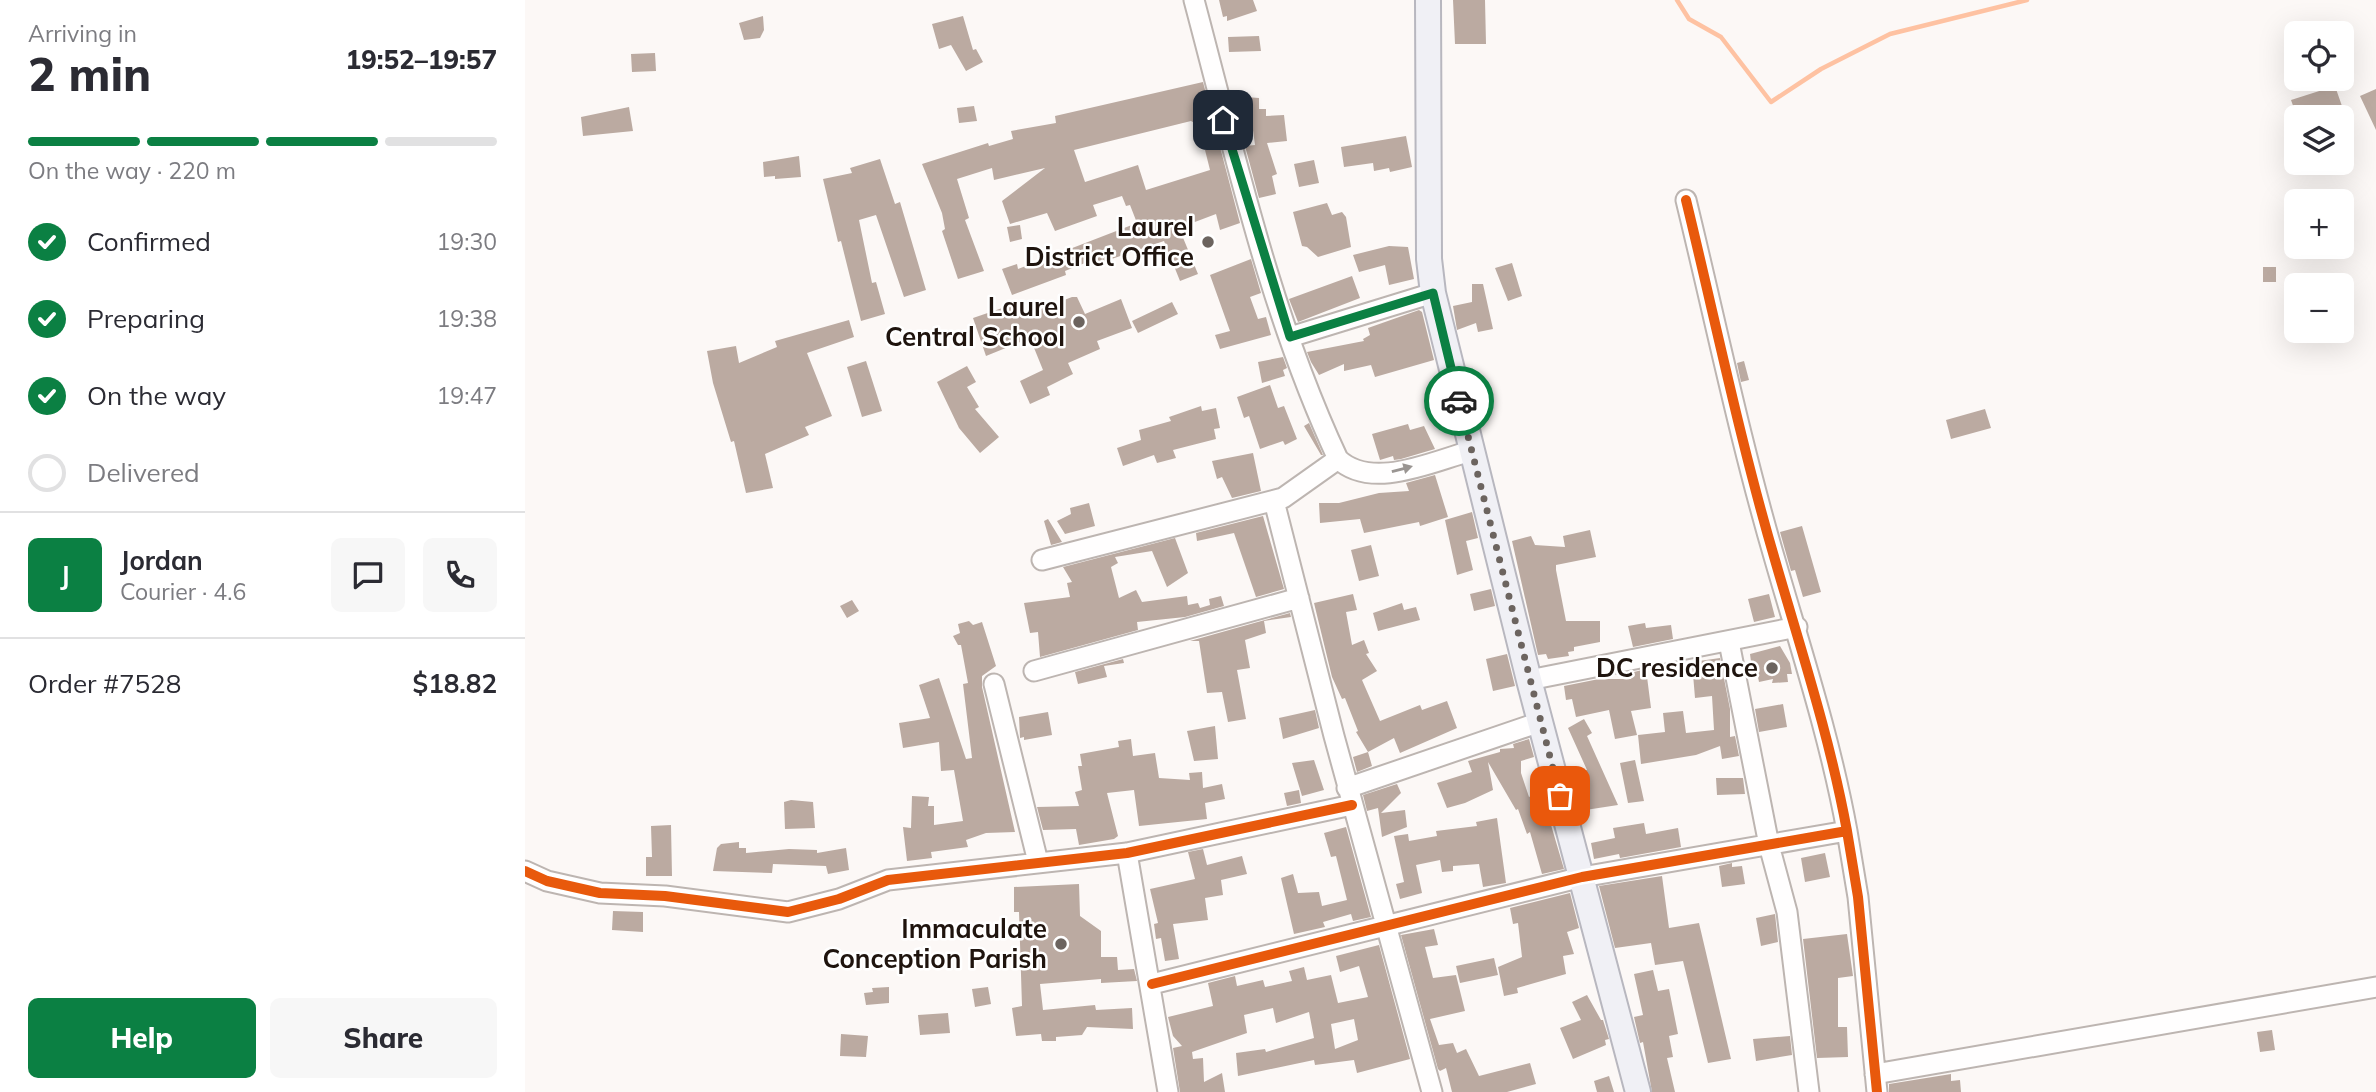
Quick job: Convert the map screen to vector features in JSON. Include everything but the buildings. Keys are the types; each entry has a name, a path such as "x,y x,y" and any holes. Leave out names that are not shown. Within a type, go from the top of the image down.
{"main road":[{"path":"1428,0 1429,259 1433,293 1529,680 1638,1092"}],"street":[{"path":"1194,0 1223,120 1290,337 1338,459 1355,470 1386,474 1471,451"},
{"path":"1686,200 1775,560 1797,627 1832,756 1858,897 1876,1083 2376,987"},
{"path":"1290,337 1433,293"},
{"path":"1042,560 1274,501 1314,479 1338,459"},
{"path":"1274,501 1350,796 1432,1092"},
{"path":"1034,671 1299,598"},
{"path":"1529,680 1797,627"},
{"path":"1729,642 1769,845 1787,912 1809,1092"},
{"path":"994,684 1038,862"},
{"path":"525,871 547,881 600,893 665,896 788,912 839,899 888,880 1127,853 1350,796 1540,722"},
{"path":"1151,984 1582,877 1847,831"},
{"path":"1127,853 1168,1092"}],"waterway":[{"path":"1677,0 1689,19 1721,37 1771,102 1821,69 1890,34 2027,0"}],"cycle path":[{"path":"1686,200 1750,470 1824,728 1847,831"},
{"path":"525,871 547,881 600,893 665,896 788,912 839,899 888,880 1127,853 1352,805"},
{"path":"1152,984 1582,877 1847,831 1858,897 1877,1092"}],"way so far":[{"path":"1459,401 1560,796"}],"place":[{"name":"Laurel District Office","path":"1208,242"},
{"name":"Laurel Central School","path":"1079,322"},
{"name":"DC residence","path":"1772,668"},
{"name":"Immaculate Conception Parish","path":"1061,944"}],"route":[{"path":"1223,120 1290,337 1433,293 1459,401"}]}
